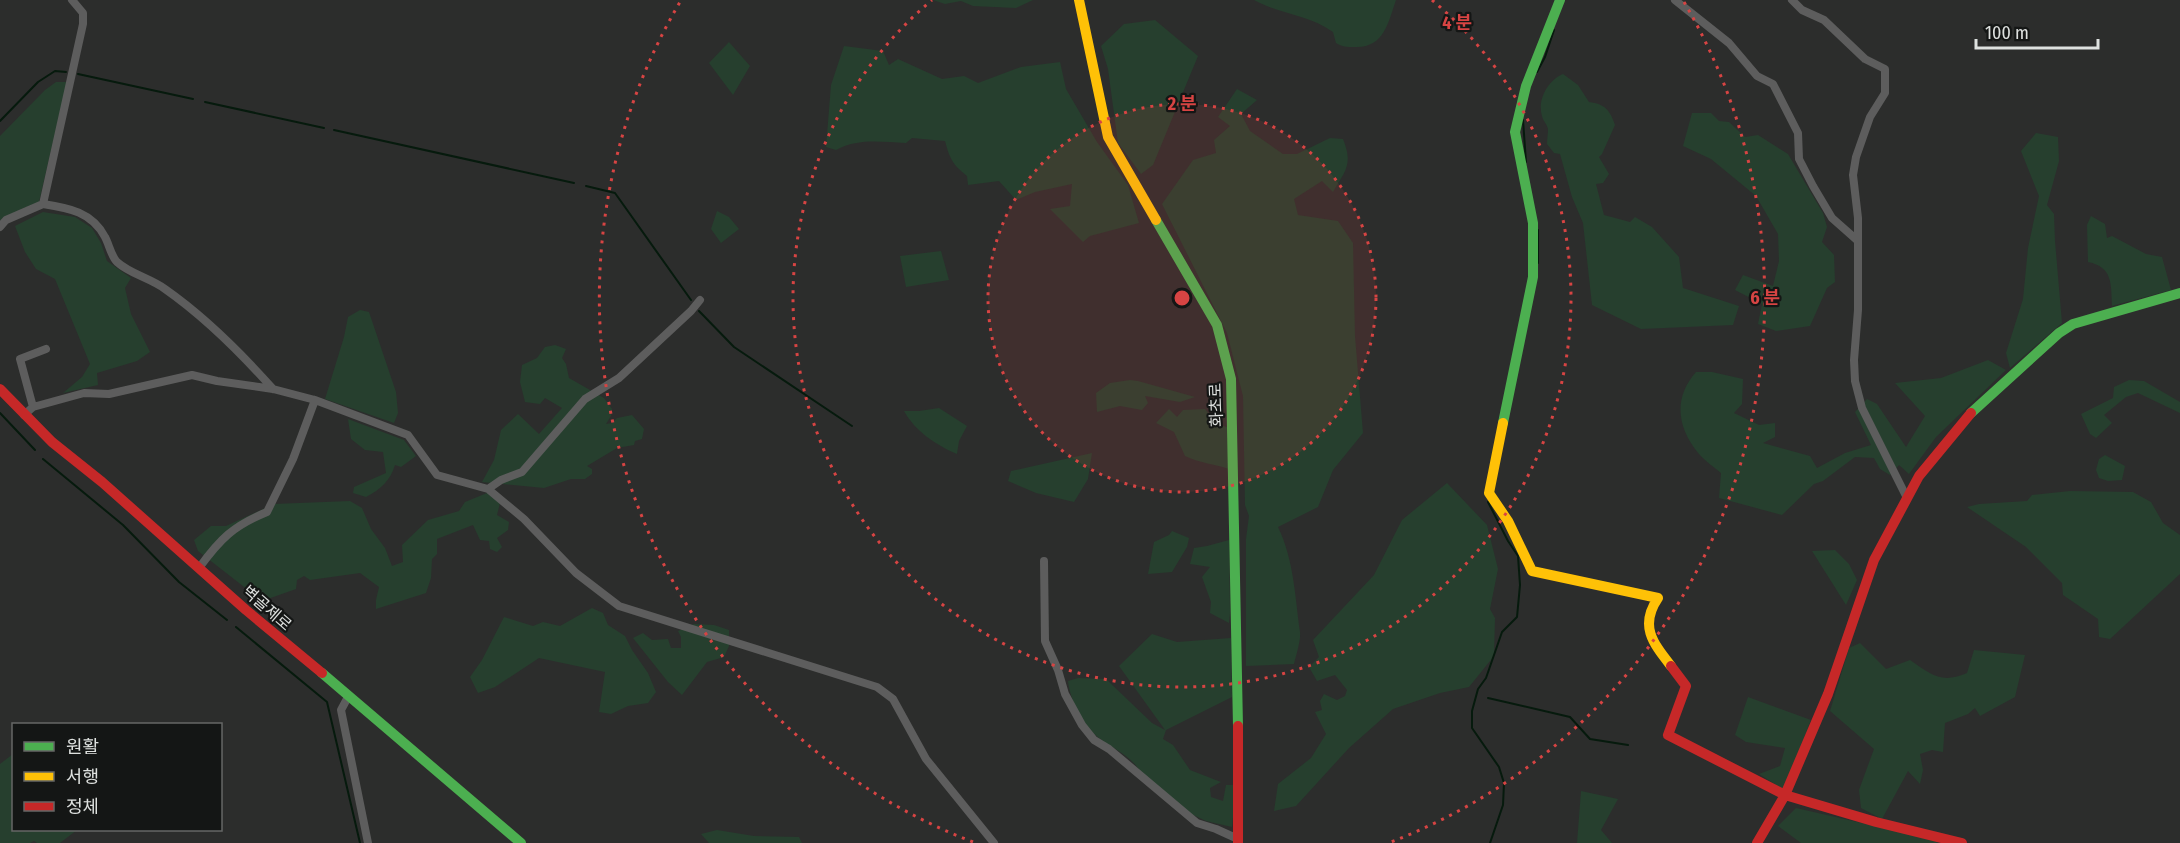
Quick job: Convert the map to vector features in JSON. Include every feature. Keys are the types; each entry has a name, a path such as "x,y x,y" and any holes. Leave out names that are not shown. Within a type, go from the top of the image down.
{"street":[{"path":"43,204 83,24 83,14 72,0"},
{"name":"화초로","path":"1079,0 1108,138 1217,325 1231,379 1238,688 1238,841"},
{"path":"1560,0 1526,86 1515,132 1533,223 1533,277 1489,492 1499,504 1532,571 1658,598 1650,610 1647,621 1656,648 1686,686 1668,735 1785,795 1876,822 1962,843"},
{"path":"1676,0 1729,43 1757,76 1773,84 1798,133 1799,159 1813,186 1833,218 1858,241"},
{"path":"1792,0 1802,10 1824,20 1865,59 1885,69 1885,93 1861,137 1853,176 1858,218 1855,381 1862,408 1907,498"},
{"path":"0,227 6,220 43,204 74,209 94,221 105,237 115,261 140,277 163,287 208,324 273,390"},
{"path":"1757,843 1785,795 1828,694 1874,560 1919,476 1974,410 2058,333 2073,324 2180,292"},
{"path":"488,489 501,480 522,472 585,399 619,378 700,300"},
{"path":"33,407 20,359 46,349"},
{"path":"24,415 33,407 84,393 109,394 192,375 315,400 408,435 437,475 488,489 524,519 576,573 619,606 878,687 893,699 926,759 994,843"},
{"name":"벽골제로","path":"0,389 52,442 102,482 348,697 393,732 521,843"},
{"path":"199,568 217,543 243,522 267,512 293,459 315,400"},
{"path":"1044,561 1045,642 1058,670 1065,694 1082,725 1094,740 1109,749 1197,823 1216,829 1238,841"},
{"path":"348,697 341,710 368,843"}],"green space":[{"path":"933,0 1033,0 1016,8 973,6 961,1 945,4"},
{"path":"1254,0 1396,0 1379,39 1365,46 1355,47 1336,43 1333,32 1324,26"},
{"path":"1155,20 1198,56 1153,165 1141,174 1118,143 1108,69 1101,46 1124,24"},
{"path":"729,42 750,66 733,95 709,63"},
{"path":"844,46 883,51 889,65 898,59 942,79 964,76 978,83 1021,67 1060,62 1066,89 1097,142 1128,185 1139,223 1090,236 1083,242 1050,209 1070,206 1072,184 1035,192 1016,200 999,181 968,185 967,176 952,161 945,141 912,138 906,143 861,142 836,150 826,147 831,85"},
{"path":"1563,74 1578,85 1589,102 1599,104 1606,109 1615,125 1599,157 1609,174 1603,183 1596,184 1604,215 1630,222 1635,217 1652,227 1679,257 1683,288 1739,306 1733,325 1641,329 1592,305 1583,223 1572,197 1560,154 1554,153 1547,144 1548,129 1541,110 1542,97 1548,86"},
{"path":"56,82 67,82 39,202 4,217 0,221 0,136 45,90"},
{"path":"1237,89 1257,100 1241,114 1250,131 1283,154 1297,154 1330,138 1343,139 1348,161 1345,172 1333,192 1322,181 1294,199 1298,215 1338,221 1353,243 1355,336 1363,433 1333,470 1318,507 1278,527 1291,565 1300,632 1294,664 1246,666 1246,539 1249,516 1245,505 1243,396 1227,333 1162,204 1193,160 1216,153 1214,140 1230,126 1218,117"},
{"path":"1692,113 1711,113 1719,121 1729,122 1745,137 1758,135 1788,154 1823,213 1827,227 1822,242 1834,255 1835,282 1827,288 1810,326 1776,331 1758,324 1762,304 1735,290 1743,275 1773,286 1779,261 1778,234 1756,196 1711,159 1683,146"},
{"path":"2036,133 2058,137 2059,161 2047,205 2054,214 2062,323 2010,368 2006,353 2023,299 2028,248 2039,196 2021,151"},
{"path":"717,211 729,217 739,229 721,243 711,229"},
{"path":"43,212 75,217 92,228 101,243 107,261 131,278 125,288 131,314 150,352 137,361 97,373 98,385 63,393 82,377 90,364 55,279 36,269 25,252 15,226"},
{"path":"2091,216 2105,224 2107,238 2112,236 2146,254 2162,257 2171,290 2112,306 2111,284 2106,272 2096,264 2088,262 2087,225"},
{"path":"941,251 949,280 906,287 900,256"},
{"path":"360,310 369,312 396,392 398,413 394,423 325,399 348,317"},
{"path":"555,345 566,349 562,358 569,378 604,398 612,409 606,424 612,423 617,418 632,415 644,429 642,439 635,441 634,445 617,448 587,466 592,469 592,474 585,479 571,479 544,488 482,482 494,460 501,430 518,414 539,434 562,408 545,398 540,404 525,402 520,382 522,365 537,358 545,347"},
{"path":"1988,360 2006,370 1936,437 1909,474 1899,465 1890,475 1880,469 1874,458 1855,457 1823,481 1814,484 1782,515 1719,498 1721,473 1699,454 1682,423 1681,403 1684,392 1696,372 1712,372 1743,379 1742,404 1734,413 1759,425 1775,423 1775,437 1763,443 1810,456 1817,468 1845,453 1871,445 1855,412 1867,399 1877,404 1906,447 1925,416 1895,383 1941,378"},
{"path":"1130,380 1195,397 1180,402 1145,396 1148,403 1142,410 1120,406 1097,412 1096,393 1110,383"},
{"path":"2129,380 2144,381 2180,402 2180,413 2138,393 2126,397 2104,415 2112,423 2096,438 2090,434 2081,414 2113,398 2114,387"},
{"path":"939,408 967,426 959,441 957,454 927,437 904,411"},
{"path":"1169,409 1177,417 1183,410 1205,409 1217,424 1227,427 1229,469 1185,456 1174,432 1156,423"},
{"path":"348,419 404,440 416,456 401,467 395,465 384,484 366,497 353,493 354,487 386,473 383,452 365,450 351,439"},
{"path":"1092,453 1088,479 1074,502 1036,493 1008,481 1011,471"},
{"path":"2105,455 2125,466 2122,480 2108,481 2099,478 2096,470 2099,459"},
{"path":"1447,483 1487,525 1498,569 1490,609 1495,618 1494,656 1469,687 1440,693 1393,709 1349,748 1296,806 1274,811 1278,784 1311,758 1326,734 1315,712 1322,710 1320,701 1324,694 1337,700 1345,696 1347,690 1335,675 1317,681 1309,667 1319,657 1313,640 1374,575 1402,520"},
{"path":"2070,491 2133,492 2151,502 2163,523 2180,535 2180,574 2110,639 2099,637 2098,619 2063,595 2062,583 2026,547 1967,507 2027,501 2032,495"},
{"path":"487,493 500,503 497,515 509,522 508,530 497,538 502,547 497,552 490,549 489,541 480,540 473,525 437,539 437,554 432,559 431,578 426,593 376,609 379,587 360,573 310,580 304,576 297,580 296,589 262,601 198,551 194,540 211,526 226,526 274,504 350,501 362,508 371,529 385,548 392,566 403,562 402,545 428,520 459,511 465,502"},
{"path":"1172,531 1189,538 1187,547 1172,572 1148,574 1154,542 1169,535"},
{"path":"1229,540 1229,623 1210,613 1211,602 1202,577 1210,567 1190,564 1194,548"},
{"path":"1835,550 1849,564 1857,580 1846,605 1812,551"},
{"path":"592,608 603,613 608,625 625,636 648,673 656,692 648,703 628,706 611,714 599,712 605,672 539,658 495,687 478,693 470,677 482,660 504,617 533,626 543,622 560,626"},
{"path":"694,624 714,625 729,630 729,646 724,657 707,662 682,695 668,682 633,638 643,633 652,640 668,639 671,648 681,648 681,637 678,631"},
{"path":"1152,634 1177,642 1231,638 1232,697 1166,730 1163,739 1173,745 1190,770 1221,782 1210,788 1211,797 1223,801 1226,785 1233,785 1232,827 1206,821 1189,813 1126,756 1093,733 1074,704 1068,681 1078,678 1106,679 1152,723 1165,730 1119,666"},
{"path":"1860,643 1886,669 1910,660 1931,674 1943,678 1967,673 1974,650 2025,655 2015,697 1980,716 1975,708 1968,714 1945,723 1943,752 1932,750 1920,754 1923,770 1920,784 1908,771 1882,819 1861,808 1859,790 1874,749 1830,711 1849,648"},
{"path":"1748,697 1811,720 1784,790 1759,774 1780,766 1785,748 1746,742 1735,735"},
{"path":"12,755 12,831 76,831 60,843 34,841 0,843 0,764"},
{"path":"1581,791 1618,799 1601,830 1612,843 1577,843"},
{"path":"1796,808 1936,840 1937,843 1801,843 1778,826"},
{"path":"717,830 754,836 799,837 802,843 709,843 701,834"}],"waterway":[{"path":"1537,72 1554,30"},
{"path":"0,121 38,82 55,71 66,72"},
{"path":"78,74 193,99"},
{"path":"205,102 324,128"},
{"path":"1523,120 1526,162"},
{"path":"334,130 574,183"},
{"path":"586,186 615,193 691,300"},
{"path":"1538,230 1538,263"},
{"path":"699,311 734,347 852,426"},
{"path":"0,413 35,450"},
{"path":"43,459 123,525 179,582 227,620"},
{"path":"1488,502 1518,556 1520,585 1517,617 1502,632 1486,678 1478,689 1472,711 1472,728 1499,767 1504,783 1503,805 1490,843"},
{"path":"236,627 327,702 360,843"},
{"path":"1488,698 1570,717 1590,739 1628,745"}],"traffic: fast":[{"path":"1503,423 1533,277 1533,223 1515,132 1526,86 1560,0"},
{"path":"1156,220 1217,325 1231,379 1238,726"},
{"path":"1971,413 2059,333 2073,324 2180,293"},
{"path":"322,673 521,843"}],"traffic: slow":[{"path":"1079,0 1108,137 1156,220"},
{"path":"1503,423 1489,493 1508,521 1532,571 1658,598 1649,617 1649,626 1654,642 1671,666"}],"traffic: jam":[{"path":"0,389 52,442 102,482 246,610 322,673"},
{"path":"1757,843 1785,795 1828,694 1874,560 1919,476 1971,413"},
{"path":"1671,666 1686,686 1668,735 1785,795 1876,822 1962,843"},
{"path":"1238,726 1238,843"}]}
